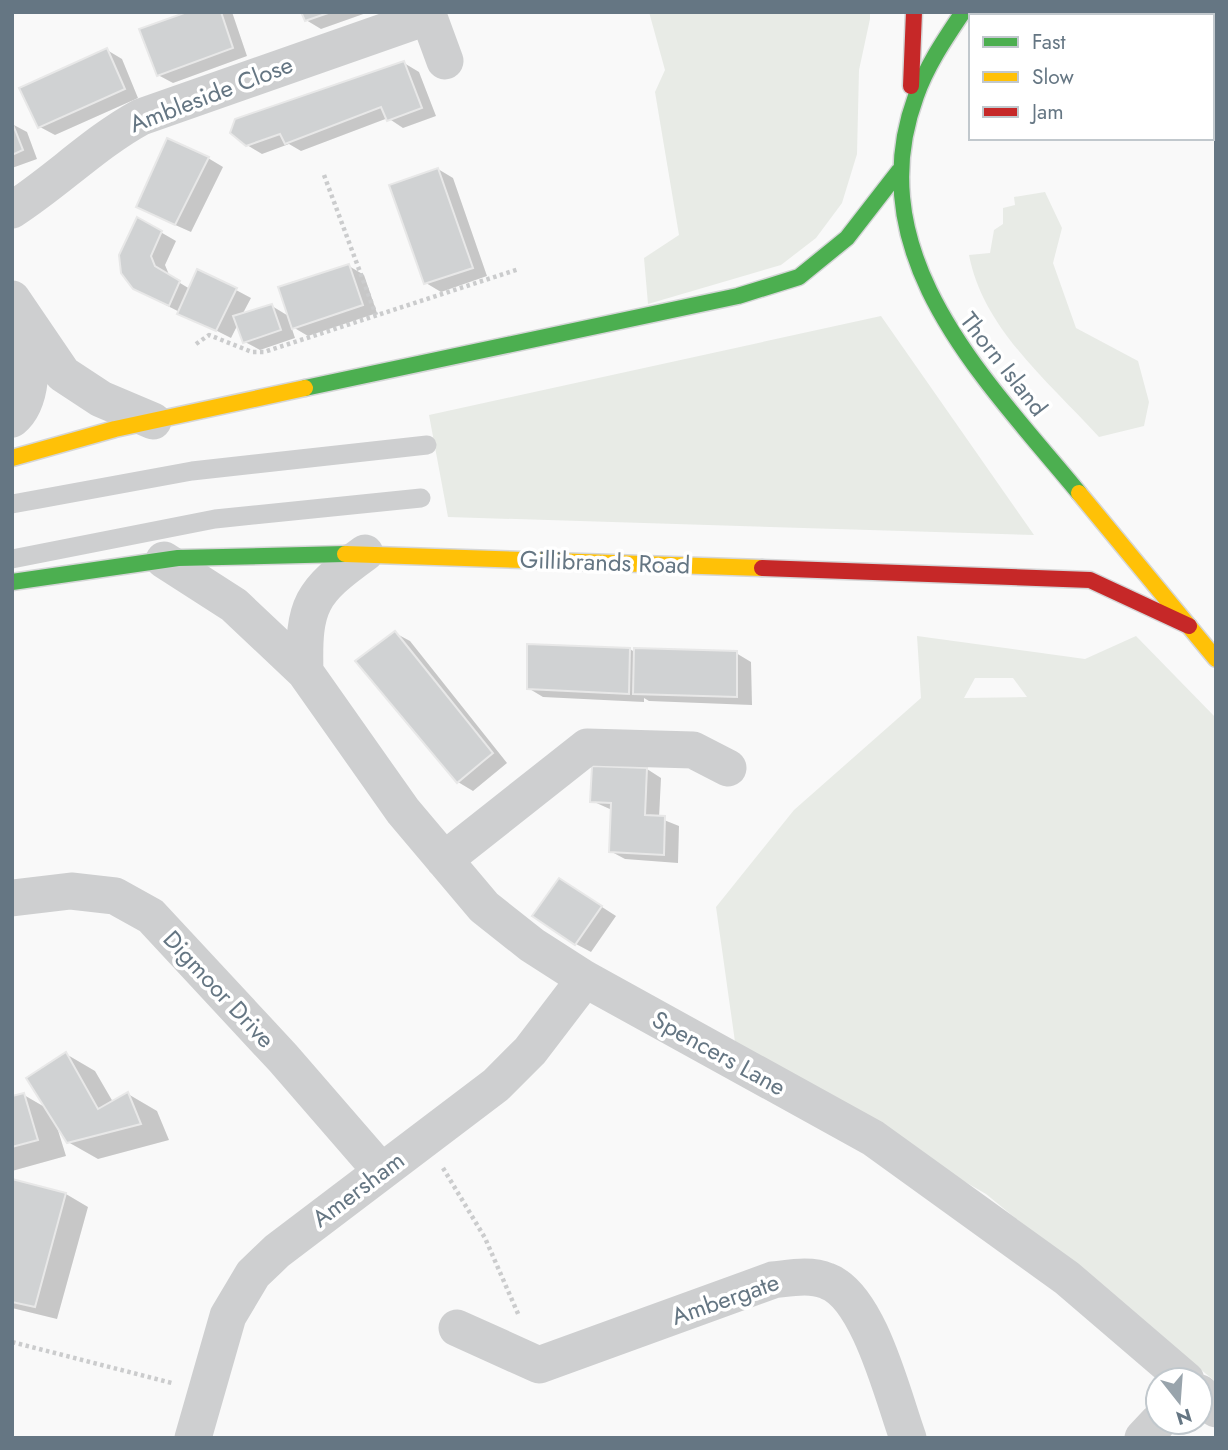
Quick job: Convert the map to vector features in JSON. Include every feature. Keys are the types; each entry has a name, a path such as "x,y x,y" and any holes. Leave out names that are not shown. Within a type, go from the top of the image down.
{"street":[{"path":"907,116 914,63 914,12"},
{"name":"Thorn Island","path":"963,12 943,38 907,116 899,171 905,228 937,316 961,350 1216,659"},
{"name":"Ambleside Close","path":"12,210 56,180 111,134 141,117 428,14 446,61"},
{"path":"12,458 153,421 738,296 799,277 847,238 899,171"},
{"path":"20,312 63,374 101,399 153,421"},
{"path":"12,419 22,410 31,355 20,312"},
{"path":"305,672 304,633 312,602 329,579 365,553"},
{"name":"Gillibrands Road","path":"12,582 164,560 365,553 1090,580 1189,626"},
{"name":"Spencers Lane","path":"164,560 234,606 305,672 403,811 484,907 532,945 584,979 873,1138 1067,1278 1170,1366"},
{"path":"444,860 587,747 693,750 728,768"},
{"name":"Digmoor Drive","path":"12,898 71,891 115,896 151,916 284,1058 381,1171"},
{"name":"Amersham","path":"193,1438 228,1316 253,1274 277,1251 505,1076 530,1051 584,979"},
{"name":"Ambergate","path":"538,1365 773,1280 801,1276 828,1281 851,1296 864,1318 908,1438"},
{"path":"457,1328 538,1365"}],"lane":[{"path":"12,504 192,471 427,446"},
{"path":"12,559 215,519 421,498"}],"path":[{"path":"324,175 376,315"},
{"path":"196,344 209,335 252,352 264,352 519,269"},
{"path":"426,1138 485,1238 538,1365"},
{"path":"12,1342 206,1392"}],"shaded area":[{"path":"649,12 870,12 870,19 859,70 857,154 842,203 816,238 781,265 648,304 644,258 679,235 655,92 665,70"},
{"path":"1045,192 1062,228 1053,263 1076,328 1138,361 1149,402 1144,426 1099,437 1021,354 988,307 977,282 969,255 990,253 994,230 1003,224 1003,208 1015,205 1014,197"},
{"path":"881,316 1034,535 448,517 429,415"},
{"path":"917,636 1085,659 1136,636 1216,718 1216,1382 1214,1366 1196,1366 986,1194 736,1049 716,907 794,810 921,698","holes":["975,678 1013,678 1027,697 964,698"]}],"building":[{"path":"187,12 221,12 233,48 157,76 139,29"},
{"path":"301,12 331,12 305,21"},
{"path":"107,48 125,89 38,128 19,88"},
{"path":"404,61 422,108 387,121 381,107 285,144 280,134 246,146 230,133 235,119"},
{"path":"12,122 23,150 12,155"},
{"path":"167,138 209,157 175,225 136,207"},
{"path":"438,168 473,268 424,284 389,185"},
{"path":"137,217 162,231 151,256 155,266 180,281 169,306 133,289 121,273 119,255"},
{"path":"349,264 363,305 292,329 278,287"},
{"path":"197,269 237,288 216,331 177,314"},
{"path":"272,304 281,330 243,343 233,316"},
{"path":"395,631 493,753 457,783 355,661"},
{"path":"527,644 630,648 629,694 527,689"},
{"path":"634,648 737,651 737,697 633,694"},
{"path":"592,766 647,768 645,815 665,816 664,855 609,852 611,803 590,802"},
{"path":"559,878 602,906 575,945 532,916"},
{"path":"66,1052 98,1109 128,1092 141,1124 67,1143 26,1078"},
{"path":"24,1093 38,1140 12,1147 12,1096"},
{"path":"12,1179 66,1193 35,1307 12,1302"}],"traffic: fast":[{"path":"963,12 931,63 916,96 902,154 904,210 917,262 940,312 971,360 1006,406 1079,493"},
{"path":"305,388 738,296 799,277 847,238 899,171"},
{"path":"12,582 178,558 345,554"}],"traffic: slow":[{"path":"12,458 115,429 305,388"},
{"path":"1079,493 1216,659"},
{"path":"345,554 762,568"}],"traffic: jam":[{"path":"911,86 914,12"},
{"path":"762,568 1090,580 1189,626"}]}
